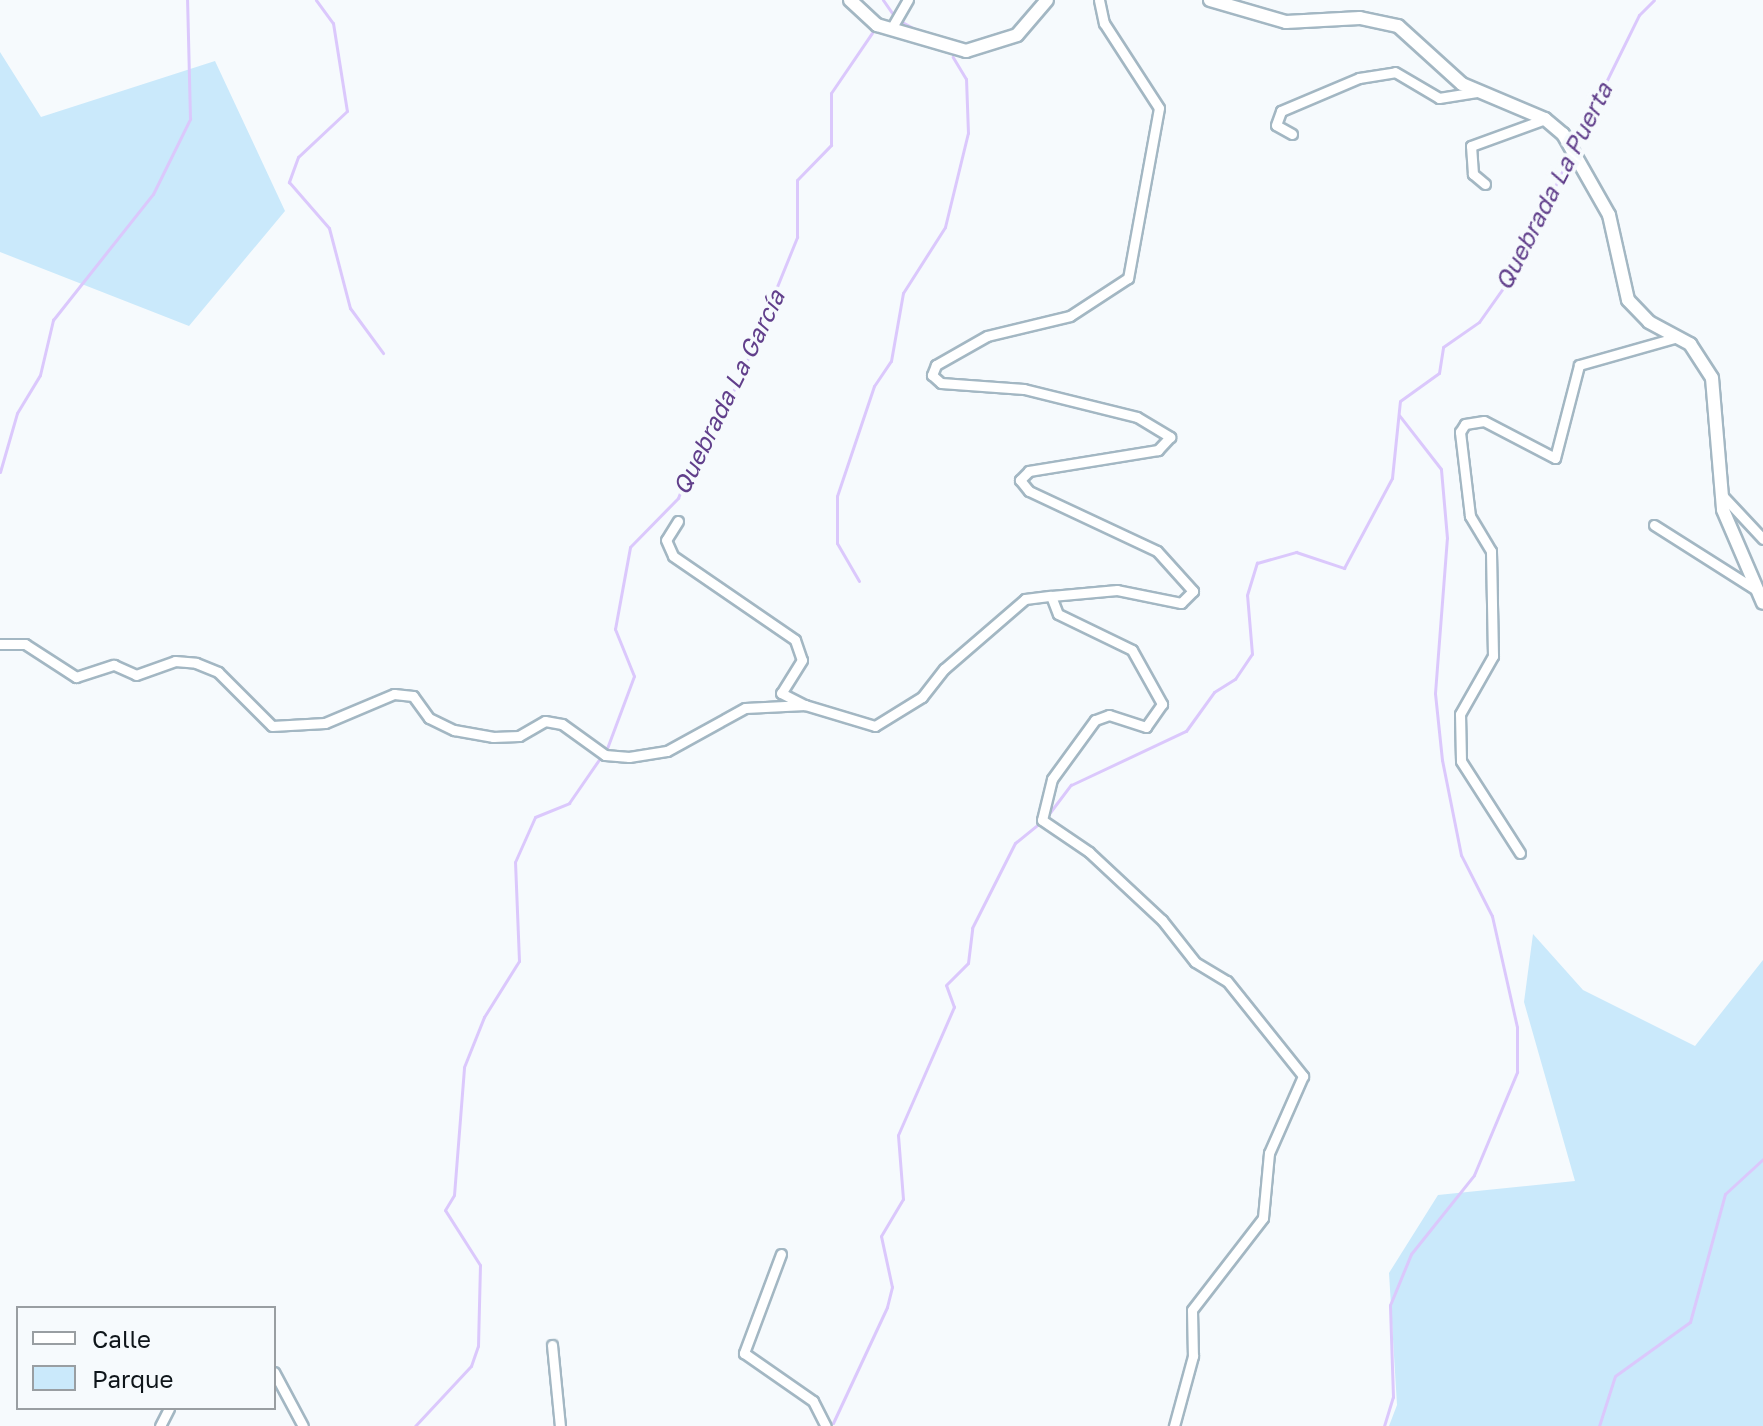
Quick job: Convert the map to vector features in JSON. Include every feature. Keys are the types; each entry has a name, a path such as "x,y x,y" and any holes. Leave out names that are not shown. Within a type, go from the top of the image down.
{"main road":[{"path":"850,0 891,29 949,49 980,50 1017,35 1047,0"},
{"path":"1210,0 1286,22 1360,18 1398,26 1477,92 1545,119 1569,142 1609,215 1628,300 1699,355 1716,388 1722,495 1728,528 1761,597"}],"street":[{"path":"891,29 908,0"},
{"path":"678,521 666,540 673,556 795,640 802,660 781,693 805,705 875,726 922,697 944,669 1025,599 1117,590 1181,603 1193,591 1157,551 1029,491 1020,480 1029,471 1158,450 1167,445 1165,428 1024,389 976,389 932,375 936,365 987,336 1070,316 1128,278 1159,108 1104,23 1099,0"},
{"path":"1292,134 1276,125 1281,111 1359,78 1395,72 1439,98 1477,92"},
{"path":"1485,184 1473,174 1471,146 1545,119"},
{"path":"1520,853 1461,761 1460,714 1493,656 1491,551 1470,516 1460,432 1465,424 1484,421 1555,458 1579,365 1678,337"},
{"path":"1722,495 1763,539"},
{"path":"1654,525 1761,597"},
{"path":"1051,596 1058,614 1132,650 1162,704 1146,727 1109,715 1095,720 1052,779 1042,820 1089,852 1162,920 1195,962 1227,981 1303,1076 1269,1153 1263,1218 1192,1310 1190,1374 1174,1426"},
{"path":"0,644 25,644 76,677 114,665 136,675 175,661 196,663 218,672 272,726 325,723 394,694 413,696 429,718 454,730 519,736 545,721 562,724 605,755 629,757 686,743 731,710 805,705"},
{"path":"781,1254 744,1353 813,1401 826,1426"},
{"path":"552,1345 560,1426"},
{"path":"276,1376 303,1426"}],"green space":[{"path":"0,52 41,117 215,61 285,211 189,326 0,252"},
{"path":"1533,934 1583,990 1695,1046 1763,960 1763,1426 1389,1426 1397,1405 1389,1273 1438,1195 1575,1181 1524,1002"}],"waterway":[{"path":"0,472 17,413 40,375 53,320 153,194 190,119 187,0"},
{"path":"316,0 333,23 347,111 298,157 289,182 329,228 350,308 383,353"},
{"path":"883,0 892,13"},
{"name":"Quebrada La Puerta","path":"1574,147 1639,15 1654,0"},
{"path":"902,22 922,33"},
{"name":"Quebrada La García","path":"606,751 634,676 615,629 630,547 678,498 701,438 737,385 797,237 797,180 831,145 831,93 872,33"},
{"path":"859,581 837,543 837,496 874,386 891,361 903,293 945,227 968,133 966,79 953,57"},
{"path":"1048,815 1071,785 1186,731 1214,692 1235,679 1252,654 1247,595 1257,563 1296,552 1344,568 1392,478 1400,401 1439,373 1443,347 1479,322 1513,274 1571,153"},
{"name":"Quebrada La Puerta","path":"1384,1426 1393,1397 1390,1305 1411,1254 1474,1175 1517,1072 1517,1027 1492,916 1461,855 1442,760 1435,693 1447,538 1441,469 1399,415"},
{"name":"Quebrada La García","path":"415,1426 471,1366 478,1346 480,1265 445,1210 454,1195 464,1067 484,1017 519,961 515,862 535,817 569,803 600,758"},
{"path":"833,1423 887,1307 892,1287 881,1236 903,1199 898,1135 954,1007 946,985 968,963 972,928 1015,843 1040,823"},
{"path":"1599,1426 1615,1376 1690,1322 1725,1194 1763,1159"}]}
